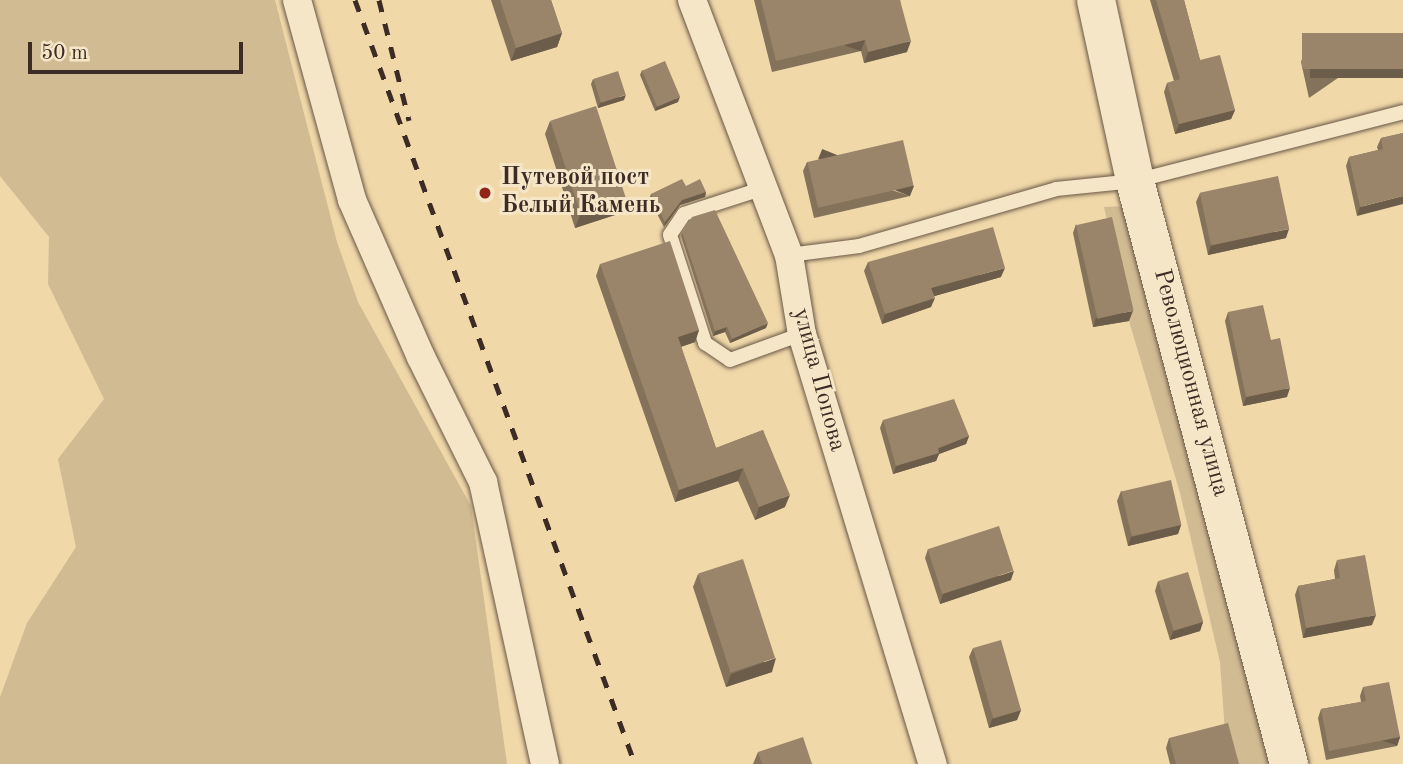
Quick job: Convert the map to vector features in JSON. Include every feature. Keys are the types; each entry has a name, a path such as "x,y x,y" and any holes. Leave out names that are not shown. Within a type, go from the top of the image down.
{"street":[{"path":"297,0 352,200 421,357 483,482 545,764"},
{"name":"улица Попова","path":"692,0 789,255 802,334 933,764"},
{"name":"Революционная улица","path":"1096,0 1135,181 1289,764"}],"lane":[{"path":"789,255 859,246 1056,189 1135,181 1403,112"},
{"path":"764,188 684,214 670,235 705,343 730,360 802,334"}],"shaded area":[{"path":"0,0 275,0 337,242 358,302 471,506 507,764 0,764 0,697 27,623 76,547 58,459 104,399 48,284 49,237 0,176"},
{"path":"1129,206 1276,764 1233,764 1225,732 1220,662 1180,493 1129,321 1104,207"}],"building":[{"path":"500,0 551,0 562,33 516,48"},
{"path":"761,0 900,0 911,41 868,52 865,40 776,61"},
{"path":"1156,0 1184,0 1200,60 1220,55 1235,110 1179,124 1167,83 1180,79"},
{"path":"1302,33 1403,33 1403,69 1302,69"},
{"path":"665,61 680,97 657,107 642,71"},
{"path":"618,71 626,95 601,103 593,79"},
{"path":"596,106 627,200 581,215 550,121"},
{"path":"1403,133 1403,196 1360,207 1349,157 1383,149 1381,138"},
{"path":"903,140 914,186 818,208 808,162"},
{"path":"1278,176 1289,229 1211,245 1200,193"},
{"path":"682,179 686,186 700,179 706,192 682,200 665,222 651,194"},
{"path":"715,210 768,323 732,339 727,327 715,331 682,232 692,217"},
{"path":"1112,217 1134,311 1098,319 1076,225"},
{"path":"993,227 1005,268 931,288 935,298 885,314 868,262"},
{"path":"670,241 699,330 678,337 716,448 763,430 790,495 759,507 743,468 679,490 600,264"},
{"path":"1263,305 1271,340 1280,338 1290,388 1246,397 1228,312"},
{"path":"954,399 969,436 938,448 939,453 896,466 883,420"},
{"path":"1171,480 1181,525 1132,536 1121,491"},
{"path":"999,526 1014,571 942,594 928,549"},
{"path":"1365,555 1376,615 1306,628 1298,586 1340,578 1337,560"},
{"path":"743,559 775,658 730,672 698,574"},
{"path":"1188,572 1203,622 1174,631 1158,581"},
{"path":"1001,640 1021,710 993,718 973,648"},
{"path":"1389,682 1400,737 1329,751 1321,709 1366,701 1363,687"},
{"path":"1228,723 1239,764 1176,764 1169,738"},
{"path":"803,737 812,764 762,764 758,752"}],"railway":[{"path":"355,0 635,764"},
{"path":"379,0 409,120"}],"place":[{"name":"Путевой пост Белый Камень","path":"485,193"}]}
